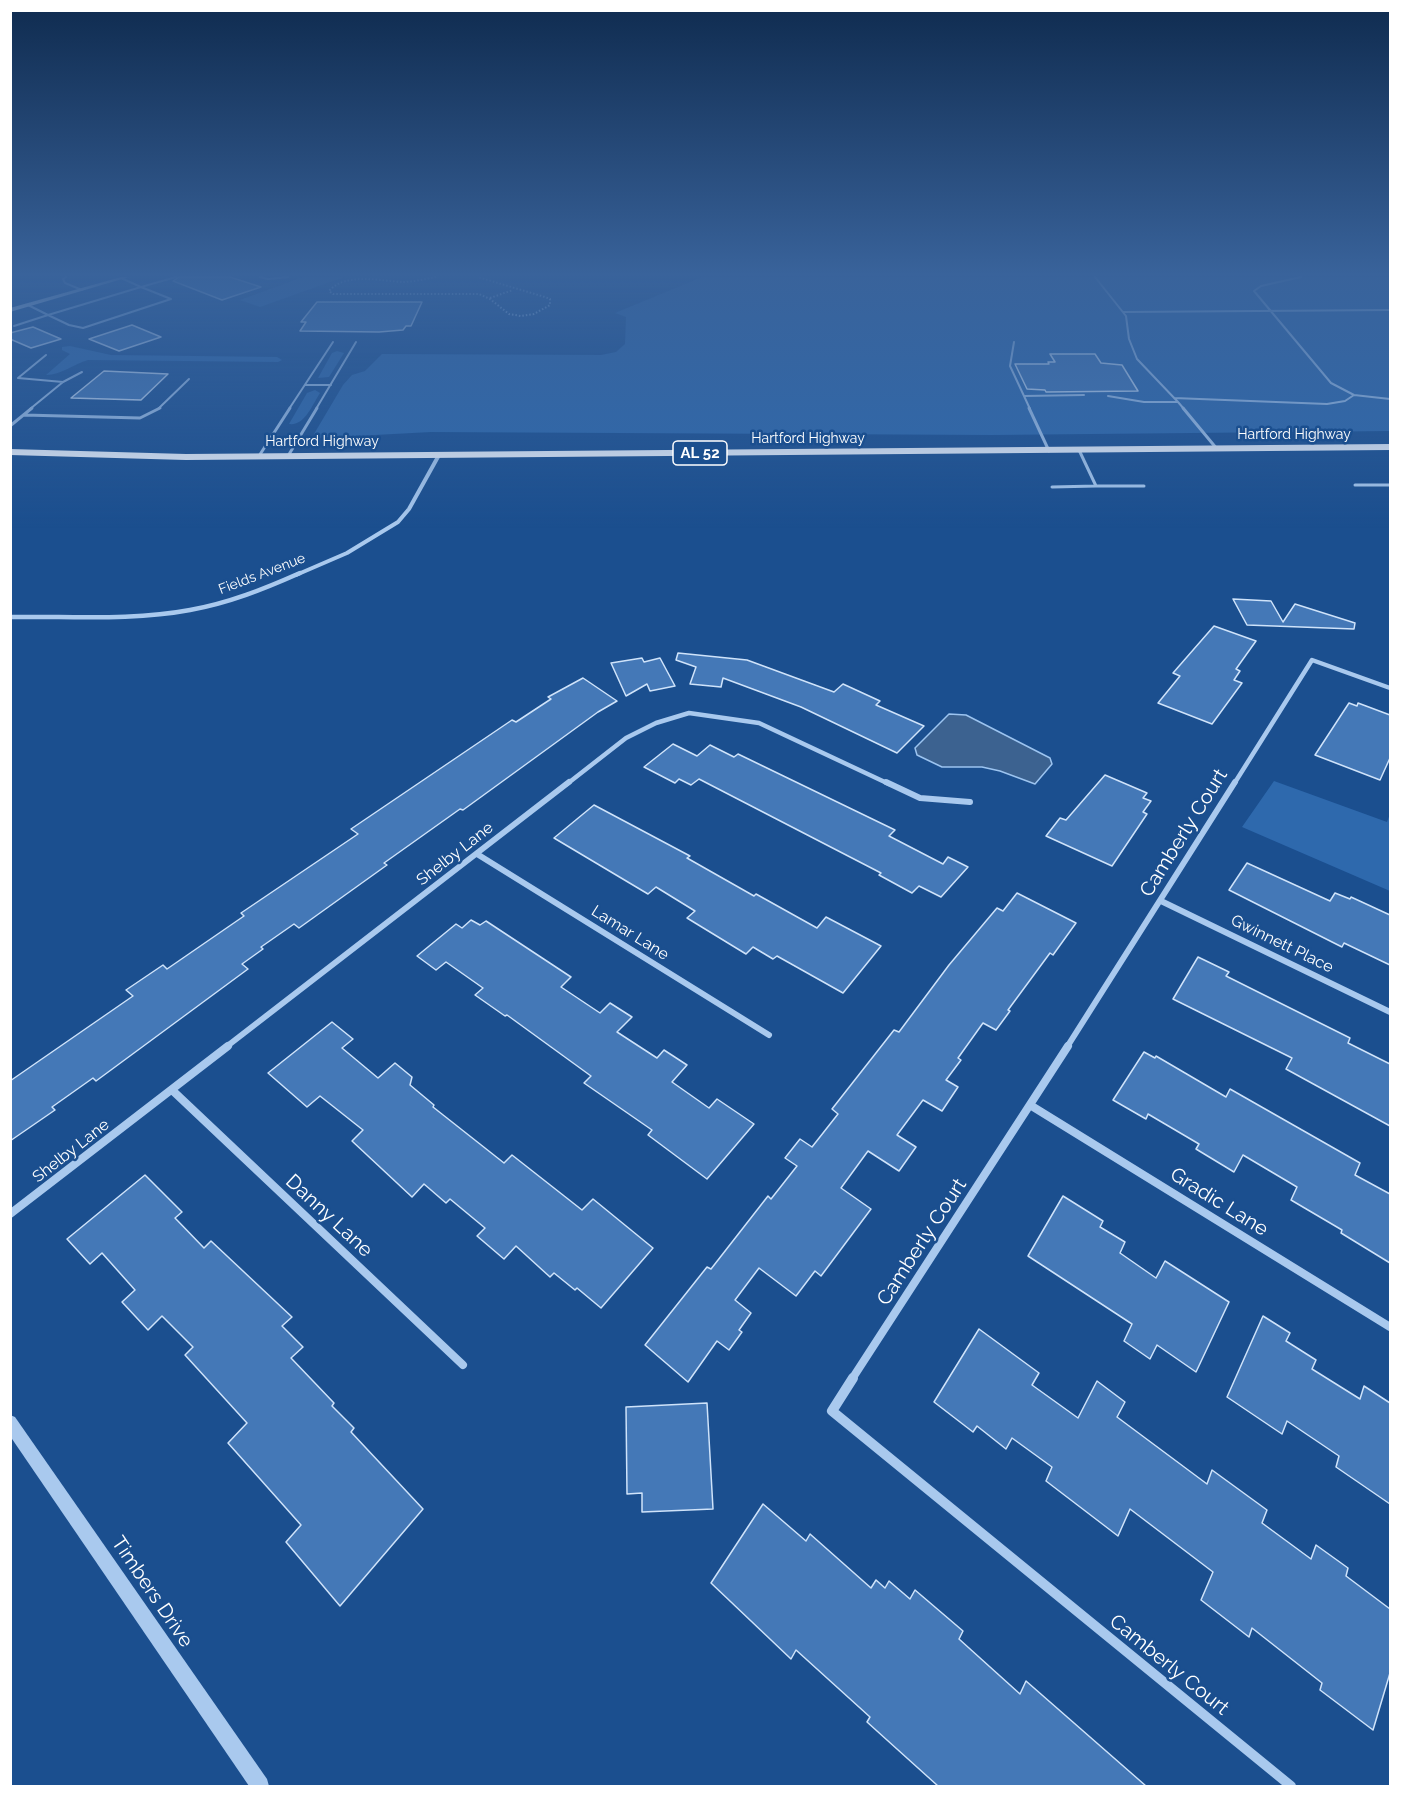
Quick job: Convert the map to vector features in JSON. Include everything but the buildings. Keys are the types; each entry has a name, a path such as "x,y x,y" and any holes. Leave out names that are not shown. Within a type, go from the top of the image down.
{"main road":[{"name":"Hartford Highway","path":"10,452 288,456 1390,447"}],"street":[{"name":"Fields Avenue","path":"10,617 153,615 202,608 252,594 347,553 398,522 409,509 439,455"},
{"name":"Camberly Court","path":"1291,1786 832,1411 1161,901 1311,660 1390,688"},
{"name":"Shelby Lane","path":"10,1214 626,738 656,723 689,713 759,723 920,798 970,802"},
{"name":"Lamar Lane","path":"477,854 769,1035"},
{"name":"Gwinnett Place","path":"1161,901 1390,1012"},
{"name":"Danny Lane","path":"172,1090 464,1365"},
{"name":"Gradic Lane","path":"1030,1105 1390,1327"},
{"name":"Timbers Drive","path":"10,1422 260,1786"}],"lane":[{"path":"39,361 18,378 63,382"},
{"path":"260,456 321,361"},
{"path":"288,456 345,361"},
{"path":"1011,361 1010,366 1049,451"},
{"path":"1139,361 1178,402 1217,449"},
{"path":"1313,361 1331,383 1354,395 1390,399"},
{"path":"10,426 63,382 82,372"},
{"path":"24,415 140,418 156,411 189,379"},
{"path":"305,385 330,385"},
{"path":"1024,396 1084,395"},
{"path":"1174,398 1326,404 1345,401 1354,395"},
{"path":"1108,396 1144,402 1178,402"},
{"path":"1079,450 1096,486"},
{"path":"1355,485 1390,486"},
{"path":"1052,487 1144,486"}],"shaded area":[{"path":"62,361 86,361 57,373 46,375"},
{"path":"170,361 280,361 278,362"},
{"path":"328,361 339,361 329,377 318,378"},
{"path":"375,361 1390,361 1390,431 992,435 431,432 318,438 314,434 343,385 352,375 365,371"},
{"path":"315,390 320,393 308,414 299,422 289,424 307,393"},
{"path":"949,714 966,715 1050,758 1052,764 1035,784 982,767 942,767 917,755 915,748"},
{"path":"1274,781 1387,822 1390,814 1390,891 1242,827"}]}
